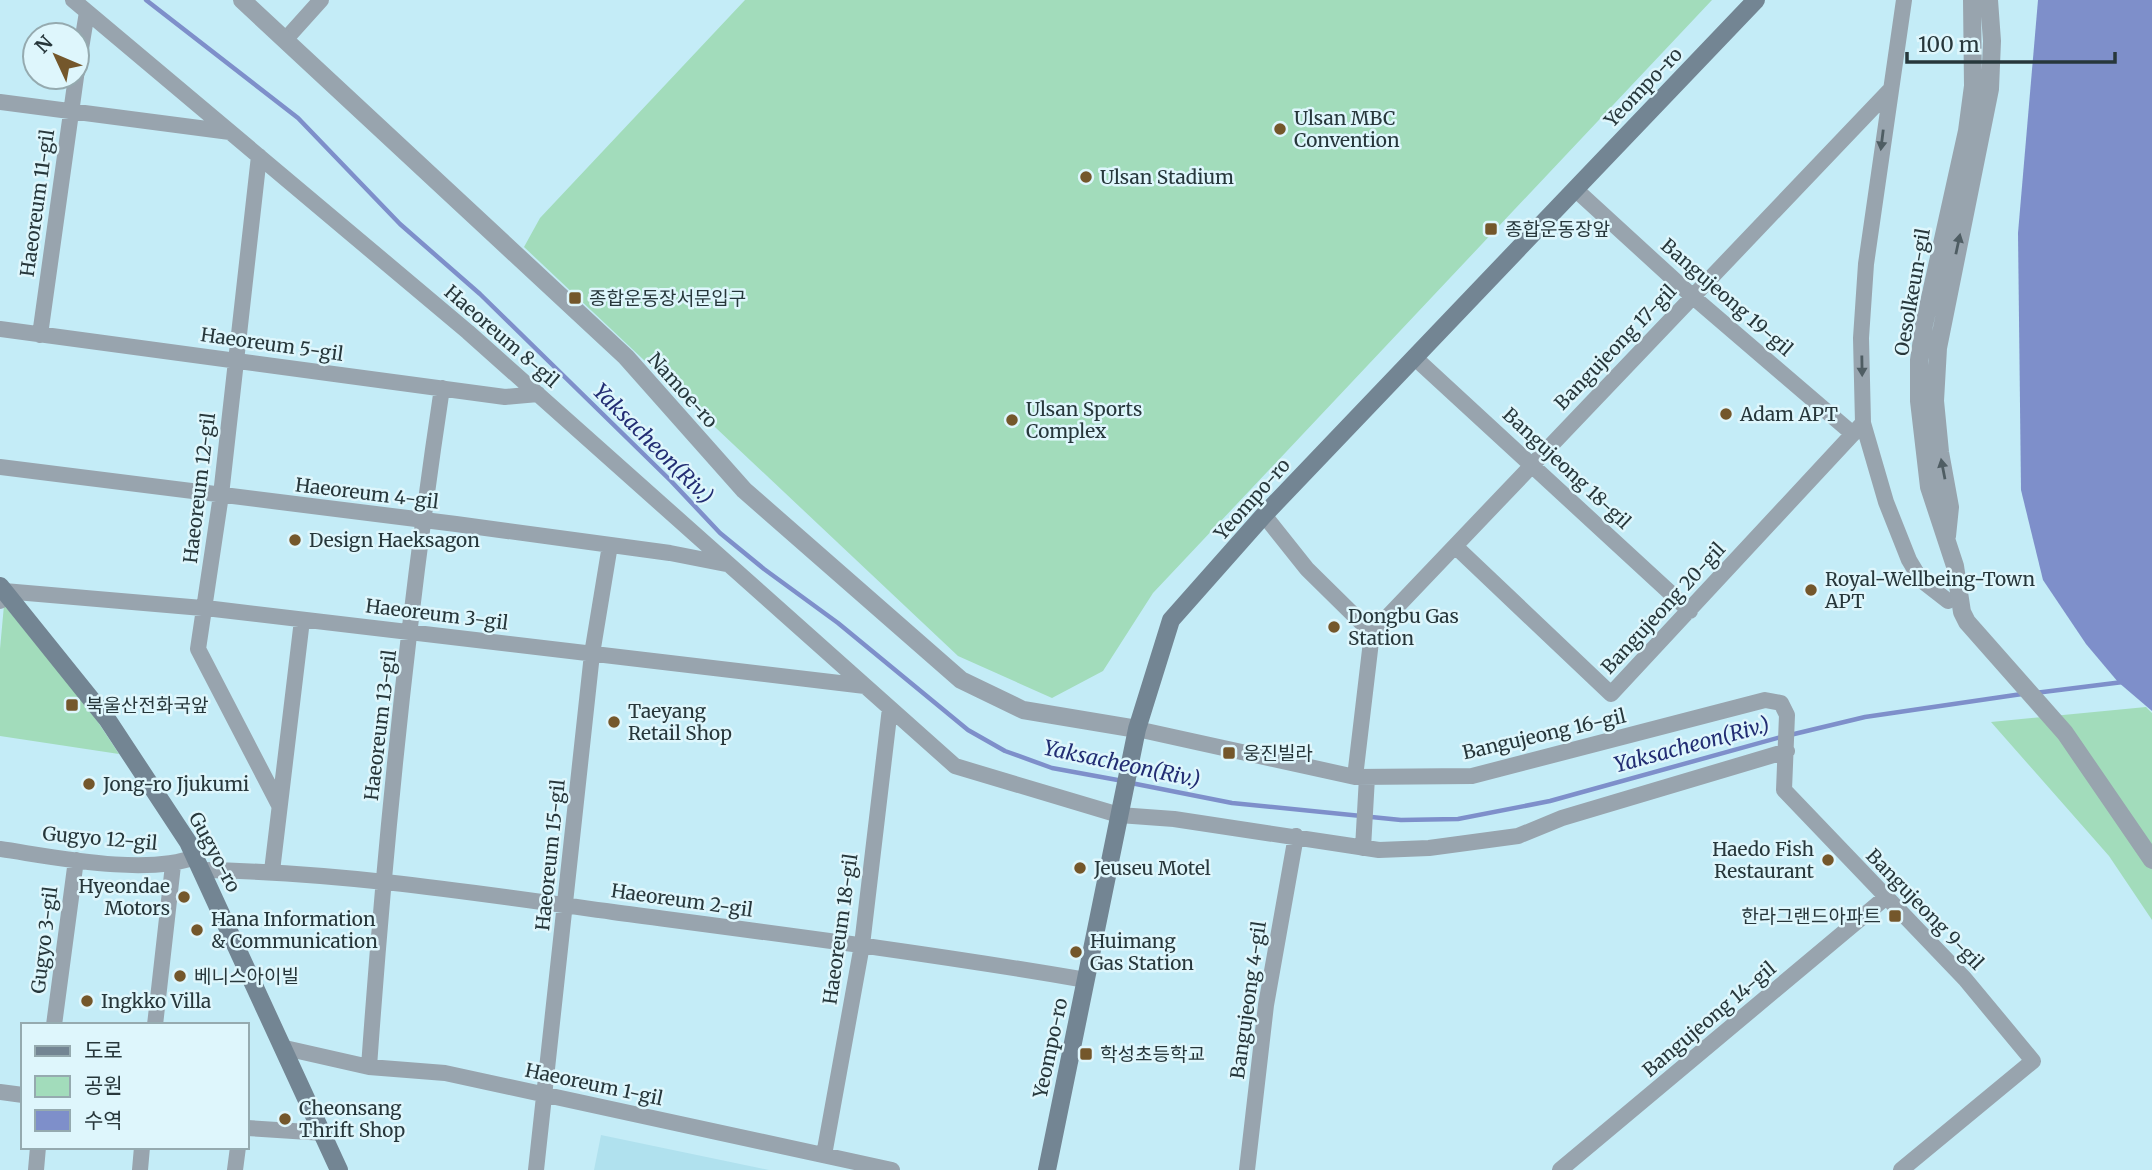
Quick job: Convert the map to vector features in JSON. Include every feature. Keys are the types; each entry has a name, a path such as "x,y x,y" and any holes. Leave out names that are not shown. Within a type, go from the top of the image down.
{"main road":[{"name":"Yeompo-ro","path":"1047,1170 1137,729 1171,620 1264,515 1756,0"},
{"name":"Gugyo-ro","path":"1,593 107,719 148,778 199,863 340,1170"}],"street":[{"name":"Haeoreum 8-gil","path":"73,0 538,394 955,766 1119,815"},
{"name":"Namoe-ro","path":"242,0 625,357 744,490 961,680 1023,710 1137,729"},
{"path":"285,40 321,0"},
{"path":"1904,0 1866,264 1858,428 1909,560 1921,580 1948,601"},
{"name":"Oesolkeun-gil","path":"1972,0 1973,86 1967,131 1924,325 1919,360 1919,401 1929,487 1936,513 1947,536 1962,612 1967,622 2065,733 2152,860"},
{"path":"1947,536 1950,506 1940,452 1936,401 1938,348 1990,89 1992,41 1989,0"},
{"name":"Haeoreum 11-gil","path":"86,21 88,12"},
{"name":"Haeoreum 11-gil","path":"40,335 74,91"},
{"name":"Bangujeong 17-gil","path":"1372,633 1889,91"},
{"path":"0,102 230,132"},
{"name":"Haeoreum 12-gil","path":"259,156 220,495 198,649 279,805"},
{"name":"Bangujeong 19-gil","path":"1575,189 1692,296 1858,428"},
{"name":"Haeoreum 5-gil","path":"0,329 505,397 538,394"},
{"name":"Bangujeong 18-gil","path":"1414,357 1690,611"},
{"name":"Haeoreum 13-gil","path":"369,1067 383,880 422,521 442,388"},
{"name":"Bangujeong 20-gil","path":"1455,546 1611,694 1858,428"},
{"name":"Haeoreum 4-gil","path":"0,467 610,545 729,564"},
{"path":"1264,515 1307,569 1372,633 1361,777 1363,848"},
{"name":"Haeoreum 15-gil","path":"536,1170 592,654 610,545"},
{"name":"Haeoreum 3-gil","path":"1,593 205,608 865,686"},
{"path":"272,871 302,620"},
{"name":"Bangujeong 16-gil","path":"1137,729 1361,777 1472,776 1765,700 1781,703 1787,715 1787,751"},
{"name":"Haeoreum 18-gil","path":"824,1155 862,945 890,708"},
{"path":"1119,815 1174,819 1379,850 1429,848 1518,836 1562,818 1787,751"},
{"name":"Bangujeong 9-gil","path":"1787,751 1784,790 1965,979 2033,1060 1901,1170"},
{"name":"Bangujeong 4-gil","path":"1247,1170 1266,1005 1296,836"},
{"name":"Gugyo 12-gil","path":"0,849 76,860 173,865 199,863"},
{"name":"Gugyo 3-gil","path":"54,1023 76,860"},
{"name":"Haeoreum 2-gil","path":"199,863 383,880 862,945 1086,981"},
{"path":"155,1023 173,865"},
{"name":"Bangujeong 14-gil","path":"1559,1170 1885,898"},
{"name":"Haeoreum 1-gil","path":"285,1048 369,1067 445,1073 892,1170"},
{"path":"0,1092 21,1095"},
{"path":"248,1128 324,1133"},
{"path":"36,1170 38,1149"},
{"path":"140,1170 142,1149"},
{"path":"235,1170 238,1149"}],"shaded area":[{"path":"601,1135 769,1170 594,1170"}],"green space":[{"name":"Ulsan Sports Complex","path":"745,0 1712,0 1153,593 1103,671 1052,698 958,656 524,247 540,218"},
{"path":"4,605 92,713 119,754 0,736 0,649"},
{"path":"2146,707 2152,713 2152,920 2109,856 1991,722"}],"water":[{"path":"2038,0 2152,0 2152,711 2118,682 2086,644 2043,580 2021,490 2018,233"}],"waterway":[{"name":"Yaksacheon(Riv.)","path":"146,0 298,118 400,224 480,294 671,481 720,533 764,569 838,623 968,730 1005,751 1052,768 1123,781"},
{"name":"Yaksacheon(Riv.)","path":"2035,693 2123,682"},
{"name":"Yaksacheon(Riv.)","path":"1790,735 1865,717 2022,694"},
{"name":"Yaksacheon(Riv.)","path":"1131,783 1232,803 1401,820 1458,819 1550,801 1781,737"}],"place":[{"name":"Ulsan MBC Convention","path":"1280,129"},
{"name":"Ulsan Stadium","path":"1086,177"},
{"name":"종합운동장앞","path":"1491,229"},
{"name":"종합운동장서문입구","path":"575,298"},
{"name":"Adam APT","path":"1726,414"},
{"name":"Ulsan Sports Complex","path":"1012,420"},
{"name":"Design Haeksagon","path":"295,540"},
{"name":"Royal-Wellbeing-Town APT","path":"1811,590"},
{"name":"Dongbu Gas Station","path":"1334,627"},
{"name":"북울산전화국앞","path":"72,705"},
{"name":"Taeyang Retail Shop","path":"614,722"},
{"name":"웅진빌라","path":"1229,753"},
{"name":"Jong-ro Jjukumi","path":"89,784"},
{"name":"Haedo Fish Restaurant","path":"1828,860"},
{"name":"Jeuseu Motel","path":"1080,868"},
{"name":"Hyeondae Motors","path":"184,897"},
{"name":"한라그랜드아파트","path":"1895,916"},
{"name":"Hana Information & Communication","path":"197,930"},
{"name":"Huimang Gas Station","path":"1076,952"},
{"name":"베니스아이빌","path":"180,976"},
{"name":"Ingkko Villa","path":"87,1001"},
{"name":"학성초등학교","path":"1086,1054"},
{"name":"Cheonsang Thrift Shop","path":"285,1119"}]}
